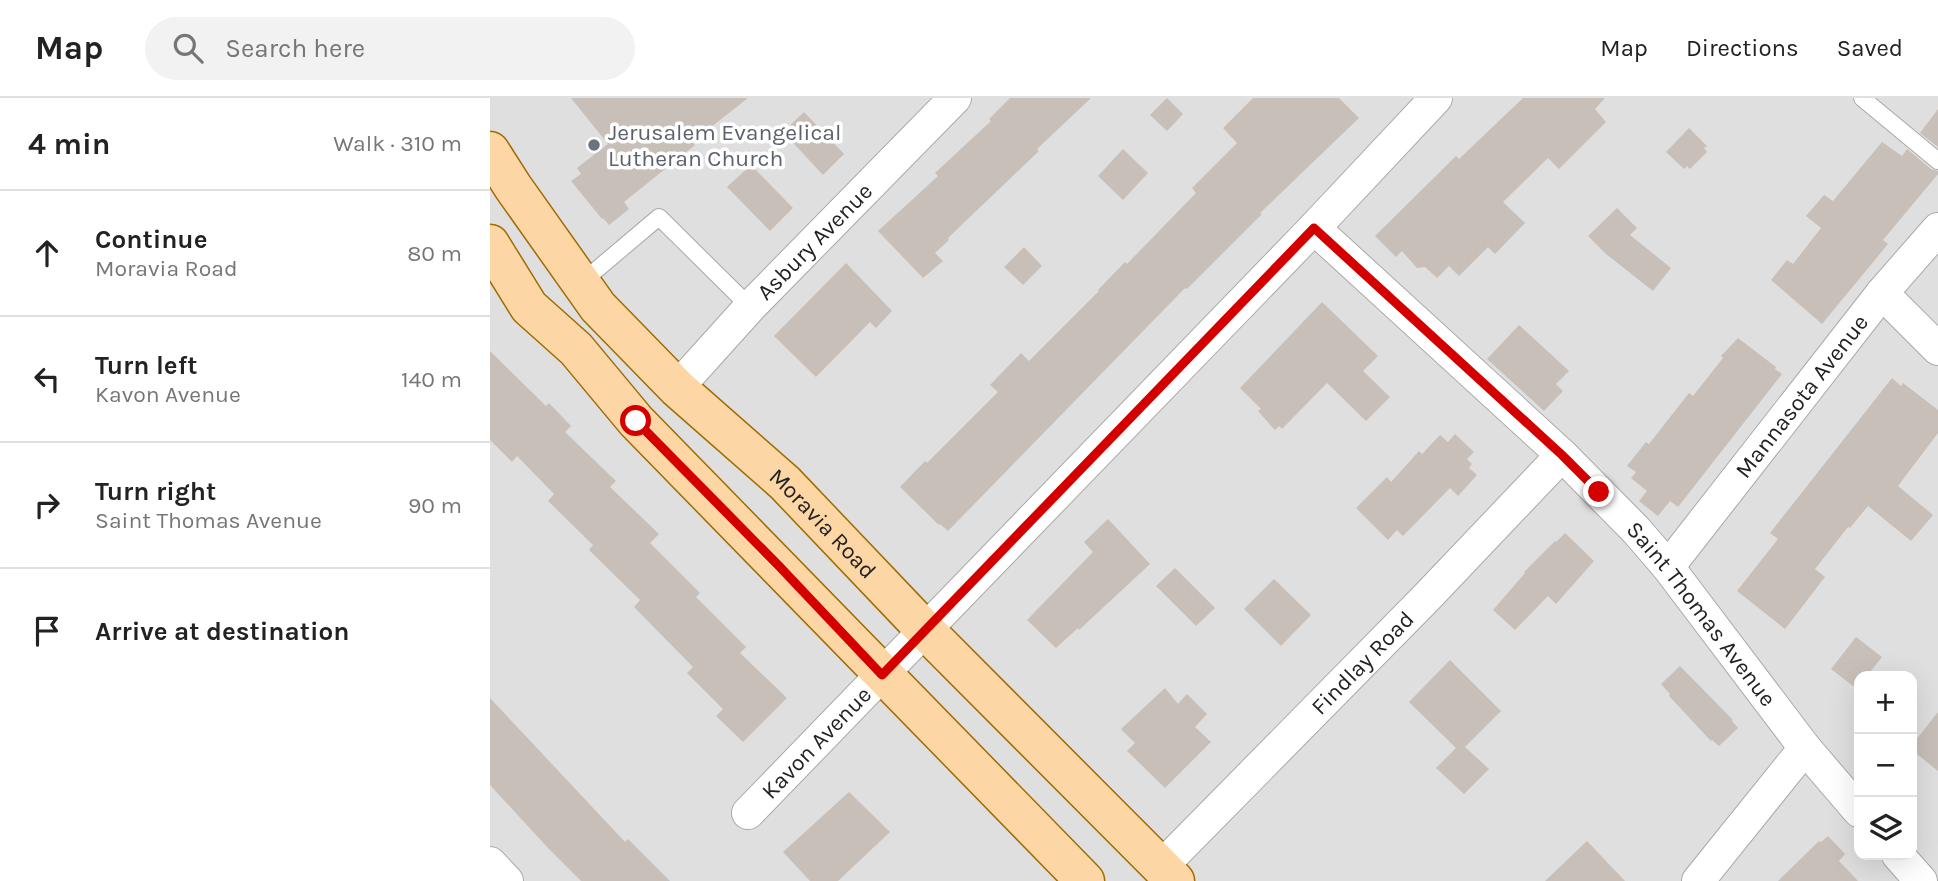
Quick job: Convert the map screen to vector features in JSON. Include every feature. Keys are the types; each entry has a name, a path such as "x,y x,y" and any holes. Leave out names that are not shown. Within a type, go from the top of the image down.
{"main road":[{"name":"Moravia Road","path":"490,151 598,307 677,388 785,483 924,629 1168,874"},
{"path":"490,244 529,307"},
{"path":"490,276 576,349 636,421 1085,881"}],"street":[{"name":"Asbury Avenue","path":"677,388 750,307 955,98"},
{"name":"Kavon Avenue","path":"748,813 1314,228 1436,98"},
{"name":"Saint Thomas Avenue","path":"1314,228 1562,455 1636,530 1668,567 1805,748 1854,805"},
{"name":"Mannasota Avenue","path":"1668,567 1882,293 1938,229"},
{"path":"1882,293 1938,349"},
{"name":"Findlay Road","path":"1168,874 1562,455"},
{"path":"1698,881 1805,748"},
{"path":"1902,860 1921,881"},
{"path":"490,863 507,881"}],"lane":[{"path":"1862,98 1938,161"},
{"path":"582,282 659,217 750,307"}],"shaded area":[{"path":"490,98 1938,98 1938,881 490,881"}],"building":[{"path":"571,98 748,98 692,142 695,145 624,202 629,209 609,225 571,181 581,174 577,168 608,144"},
{"path":"1010,98 1091,98 948,238 935,253 943,261 923,278 878,231 938,176 935,173 991,121 989,119"},
{"path":"1167,98 1183,114 1167,131 1150,115"},
{"path":"1253,98 1339,98 1359,118 1260,213 1262,214 1187,289 1185,288 948,531 939,525 900,487 998,392 990,385 1021,353 1029,361 1196,193 1192,188 1237,143 1223,128"},
{"path":"1523,98 1605,98 1595,109 1606,122 1559,169 1548,158 1503,202 1525,223 1495,254 1488,247 1459,276 1449,266 1437,278 1425,267 1417,268 1402,251 1396,257 1375,236 1456,156 1459,159"},
{"path":"1938,109 1938,147 1920,133"},
{"path":"804,112 844,154 823,175 783,132"},
{"path":"1689,128 1707,146 1704,148 1707,152 1690,169 1687,166 1684,169 1666,152"},
{"path":"1882,142 1902,156 1907,149 1931,169 1938,171 1938,174 1883,240 1888,244 1822,324 1771,280 1787,260 1793,264 1821,228 1806,216 1824,195 1833,201"},
{"path":"1123,149 1148,173 1123,200 1098,176"},
{"path":"751,165 793,208 770,231 727,187"},
{"path":"1617,208 1637,228 1630,235 1671,268 1653,291 1606,254 1588,236"},
{"path":"1024,247 1042,266 1023,285 1004,267"},
{"path":"846,263 892,311 876,328 870,322 816,377 774,336"},
{"path":"1322,302 1378,356 1363,371 1390,397 1366,421 1327,383 1282,429 1279,426 1275,430 1258,411 1261,409 1240,388"},
{"path":"1519,325 1569,371 1556,384 1563,391 1544,411 1487,359"},
{"path":"1738,338 1782,374 1678,507 1670,501 1658,516 1639,501 1647,491 1631,478 1636,472 1627,466 1646,442 1649,444 1689,393 1693,396 1723,358 1721,356"},
{"path":"490,351 546,406 549,403 571,426 565,432 616,481 610,487 659,534 650,543 700,593 696,597 746,647 740,653 787,698 743,742 716,716 723,709 687,673 693,667 634,607 640,600 589,550 593,545 548,501 554,494 517,456 512,462 490,440"},
{"path":"1892,378 1901,386 1903,383 1938,410 1938,433 1898,486 1933,515 1911,541 1868,506 1815,569 1825,577 1785,629 1737,591 1778,539 1770,533"},
{"path":"1455,434 1474,452 1467,459 1472,464 1469,468 1477,475 1458,496 1450,488 1403,536 1397,530 1388,540 1356,508 1387,477 1391,482 1419,451 1422,454 1440,435 1448,442"},
{"path":"1108,519 1150,564 1056,648 1027,620 1093,552 1084,542"},
{"path":"1565,533 1594,561 1556,604 1548,596 1515,630 1493,610 1524,572"},
{"path":"1175,568 1215,608 1196,626 1156,586"},
{"path":"1274,579 1311,615 1281,646 1244,609"},
{"path":"1856,637 1882,657 1871,671 1854,671 1854,687 1831,669"},
{"path":"1450,660 1501,711 1465,747 1489,769 1464,794 1436,768 1456,748 1409,702"},
{"path":"1680,666 1738,728 1719,746 1711,741 1661,684"},
{"path":"1165,688 1178,704 1187,694 1207,714 1195,727 1211,742 1165,788 1127,751 1135,743 1121,729"},
{"path":"490,698 625,842 628,839 670,881 581,881 548,848 490,785"},
{"path":"1938,712 1938,771 1917,754 1917,739"},
{"path":"849,792 890,832 838,881 810,881 783,852"},
{"path":"1828,836 1845,854 1839,861 1858,881 1778,881 1819,841"},
{"path":"1587,841 1625,881 1545,881"}],"place":[{"name":"Jerusalem Evangelical Lutheran Church","path":"594,145"}],"route":[{"path":"636,421 882,675 1314,228 1599,492"}]}
